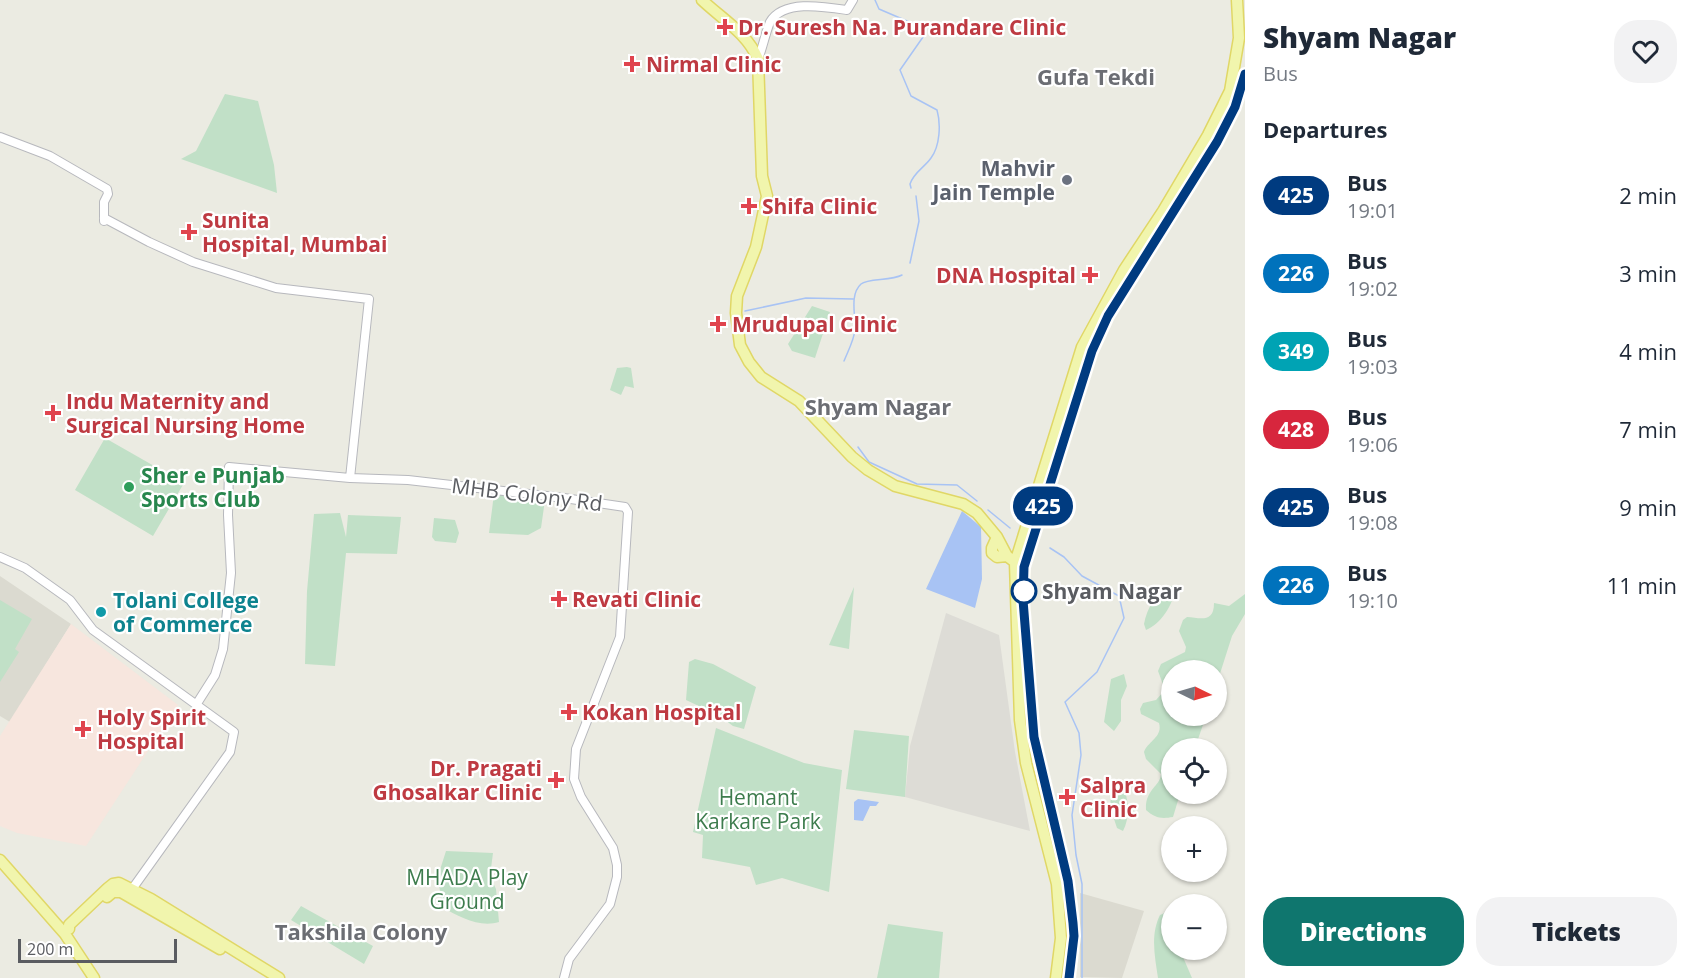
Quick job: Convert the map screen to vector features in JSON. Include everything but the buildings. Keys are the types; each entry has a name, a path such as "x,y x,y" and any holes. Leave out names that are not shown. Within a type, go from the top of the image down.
{"main road":[{"path":"702,0 738,29 755,51 758,59 762,176 766,196 756,247 737,296 740,345 749,362 761,377 799,401 852,457 868,470 895,486 963,504 977,513 1015,562 1023,600 1034,737 1068,881 1074,936 1069,978"},
{"path":"1056,978 1061,938 1057,884 1026,763 1020,720 1015,562 1082,346 1124,270 1163,211 1208,135 1230,91 1239,38 1237,0"},
{"path":"1015,562 1092,351 1108,316 1217,142 1235,107 1245,74"},
{"path":"0,860 67,932 94,978"},
{"path":"67,932 69,925 114,884 279,978"},
{"path":"130,892 267,978"}],"street":[{"path":"758,59 771,20 783,6 792,2 847,10 853,0"},
{"path":"0,137 79,172 102,187 108,192 104,202 105,218 140,238 191,262 276,288 369,299 350,478"},
{"name":"MHB Colony Rd","path":"196,705 215,675 223,649 231,573 228,516 230,467 350,478 408,480 620,505 628,512 620,637 576,749 574,763 574,779 581,797 613,848 618,865 617,877 609,904 569,959 564,978"},
{"path":"0,557 25,568 70,600 93,630 234,732 234,742 230,752 130,892"}],"shaded area":[{"path":"0,576 71,624 10,722 0,716"},
{"path":"946,613 999,635 1015,752 1030,831 905,797 910,746"},
{"name":"Holy Spirit Hospital","path":"71,624 178,705 86,846 17,833 0,826 0,736"},
{"path":"1080,893 1144,911 1122,978 1080,977"}],"green space":[{"path":"225,94 258,101 274,165 277,193 181,159 196,151"},
{"path":"812,306 830,312 815,358 792,351 788,344"},
{"path":"617,368 631,368 634,388 625,386 621,395 610,390"},
{"name":"Sher e Punjab Sports Club","path":"105,438 184,483 153,536 75,490"},
{"path":"494,494 545,500 541,528 528,535 489,533"},
{"path":"340,513 346,537 348,515 401,517 397,554 346,553 335,666 305,664 307,591 314,514"},
{"path":"434,518 455,520 459,533 456,543 435,541 432,537"},
{"path":"1167,586 1174,586 1173,599 1162,618 1146,630 1144,624 1149,608"},
{"path":"854,587 849,649 829,645"},
{"path":"1245,594 1245,614 1232,636 1224,660 1169,660 1185,652 1186,647 1179,631 1183,620 1187,617 1206,618 1212,614 1214,603 1229,606"},
{"path":"0,600 32,619 15,649 19,652 0,682"},
{"path":"695,659 713,664 756,687 744,729 733,726 718,715 686,700 689,662"},
{"path":"1161,664 1161,679 1158,671"},
{"path":"1124,674 1127,686 1121,700 1121,721 1114,731 1104,722 1111,679"},
{"path":"1161,694 1161,726 1203,726 1198,738 1161,738 1161,774 1146,759 1144,752 1159,732 1159,723 1141,714 1140,709 1143,703 1156,700"},
{"name":"Hemant Karkare Park","path":"716,728 804,763 842,770 829,892 782,878 756,885 750,867 702,858 703,835 693,832"},
{"path":"854,730 909,736 905,797 846,789"},
{"path":"1161,774 1161,804 1177,804 1173,816 1161,818 1146,810 1148,797"},
{"path":"1118,779 1125,790 1128,804 1126,825 1123,831 1117,828 1110,807 1112,784"},
{"name":"MHADA Play Ground","path":"446,851 493,853 490,876 496,889 499,922 477,923 442,907 438,876"},
{"path":"301,906 373,946 364,964 291,920"},
{"path":"1160,915 1161,960 1184,960 1192,978 1158,978 1154,946 1155,930"},
{"path":"888,924 943,932 939,978 877,978"}],"water":[{"path":"962,511 981,527 982,579 975,608 926,589"},
{"path":"858,799 879,802 876,806 870,806 863,821 854,820 854,802"}],"waterway":[{"path":"875,0 879,9 914,24 923,37 900,70 911,96 937,110 939,135 936,147 931,158 914,176 910,184 911,188"},
{"path":"910,263 919,221 916,196"},
{"path":"844,361 854,334 854,300 857,289 864,282 902,275"},
{"path":"745,311 806,298 853,299"},
{"path":"858,447 869,462 917,484 957,485 977,501"},
{"path":"988,510 1010,528"},
{"path":"1050,548 1064,557 1082,576 1119,596 1124,618 1097,672 1065,702 1079,733 1081,755 1072,815 1082,884 1082,978"}],"bus line":[{"name":"425","path":"1069,978 1074,936 1073,923 1068,881 1034,737 1023,600 1024,567 1092,351 1108,316 1174,207 1217,142 1235,107 1245,74"}],"place":[{"name":"Dr. Suresh Na. Purandare Clinic","path":"725,27"},
{"name":"Nirmal Clinic","path":"632,64"},
{"name":"Mahvir Jain Temple","path":"1067,180"},
{"name":"Shifa Clinic","path":"749,206"},
{"name":"Sunita Hospital, Mumbai","path":"189,232"},
{"name":"DNA Hospital","path":"1090,275"},
{"name":"Mrudupal Clinic","path":"718,324"},
{"name":"Indu Maternity and Surgical Nursing Home","path":"53,413"},
{"name":"Sher e Punjab Sports Club","path":"129,487"},
{"name":"Shyam Nagar","path":"1024,591"},
{"name":"Revati Clinic","path":"559,599"},
{"name":"Tolani College of Commerce","path":"101,612"},
{"name":"Kokan Hospital","path":"569,712"},
{"name":"Holy Spirit Hospital","path":"83,729"},
{"name":"Dr. Pragati Ghosalkar Clinic","path":"556,780"},
{"name":"Salpra Clinic","path":"1067,797"}],"district":[{"name":"Gufa Tekdi","path":"1096,76"},
{"name":"Shyam Nagar","path":"878,406"},
{"name":"Takshila Colony","path":"361,931"}]}
